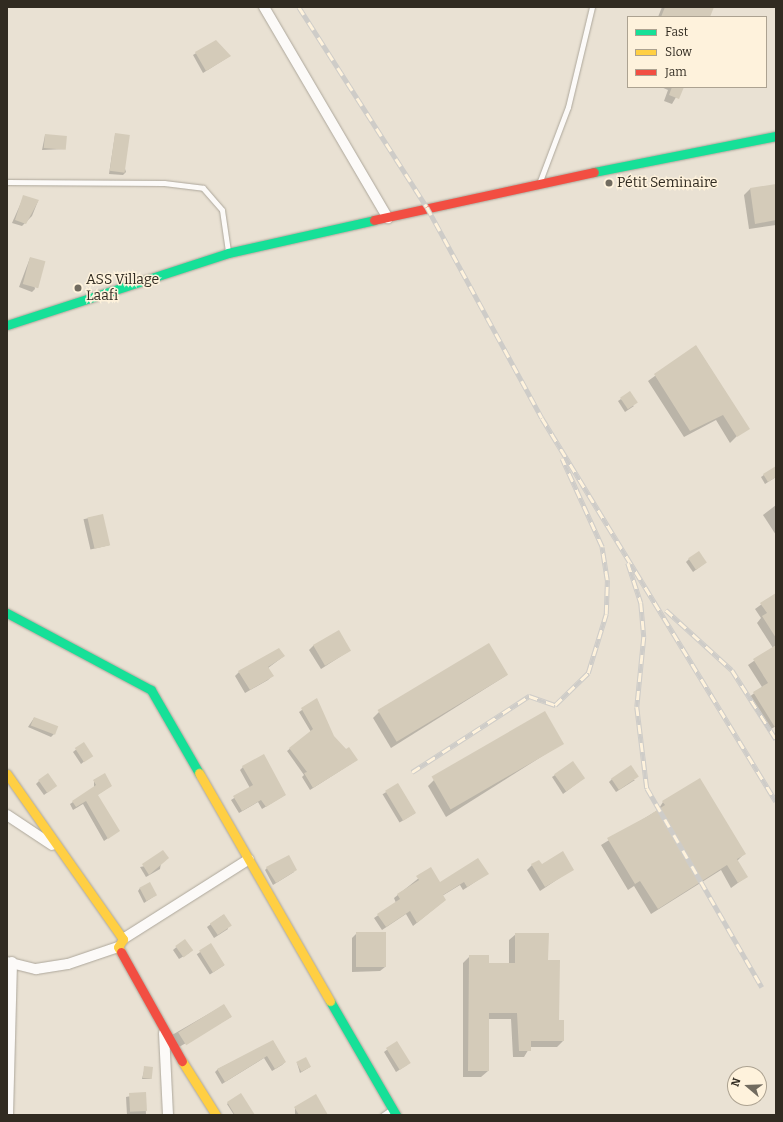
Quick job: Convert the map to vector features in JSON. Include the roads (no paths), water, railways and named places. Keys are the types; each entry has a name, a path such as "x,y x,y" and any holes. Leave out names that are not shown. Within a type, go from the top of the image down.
{"street":[{"path":"264,7 388,218"},
{"path":"7,325 228,253 677,153 776,136"},
{"path":"7,614 151,690 394,1112"},
{"path":"7,774 74,868 120,943 164,1032 216,1115"},
{"path":"7,815 42,836 74,868"},
{"path":"8,1115 10,962 36,969 68,964 120,943 249,859"},
{"path":"164,1032 168,1115"}],"lane":[{"path":"540,184 568,107 592,7"},
{"path":"7,182 164,183 203,188 222,210 228,253"},
{"path":"383,1115 394,1112"}],"railway":[{"path":"299,7 427,207 542,418 776,801"},
{"path":"412,772 529,696 555,705 588,673 606,614 607,580 602,547 562,459"},
{"path":"628,563 641,603 644,637 637,707 647,788 762,987"},
{"path":"666,610 732,670 776,739"}],"place":[{"name":"Pétit Seminaire","path":"609,183"},
{"name":"ASS Village Laafi","path":"78,288"}]}
